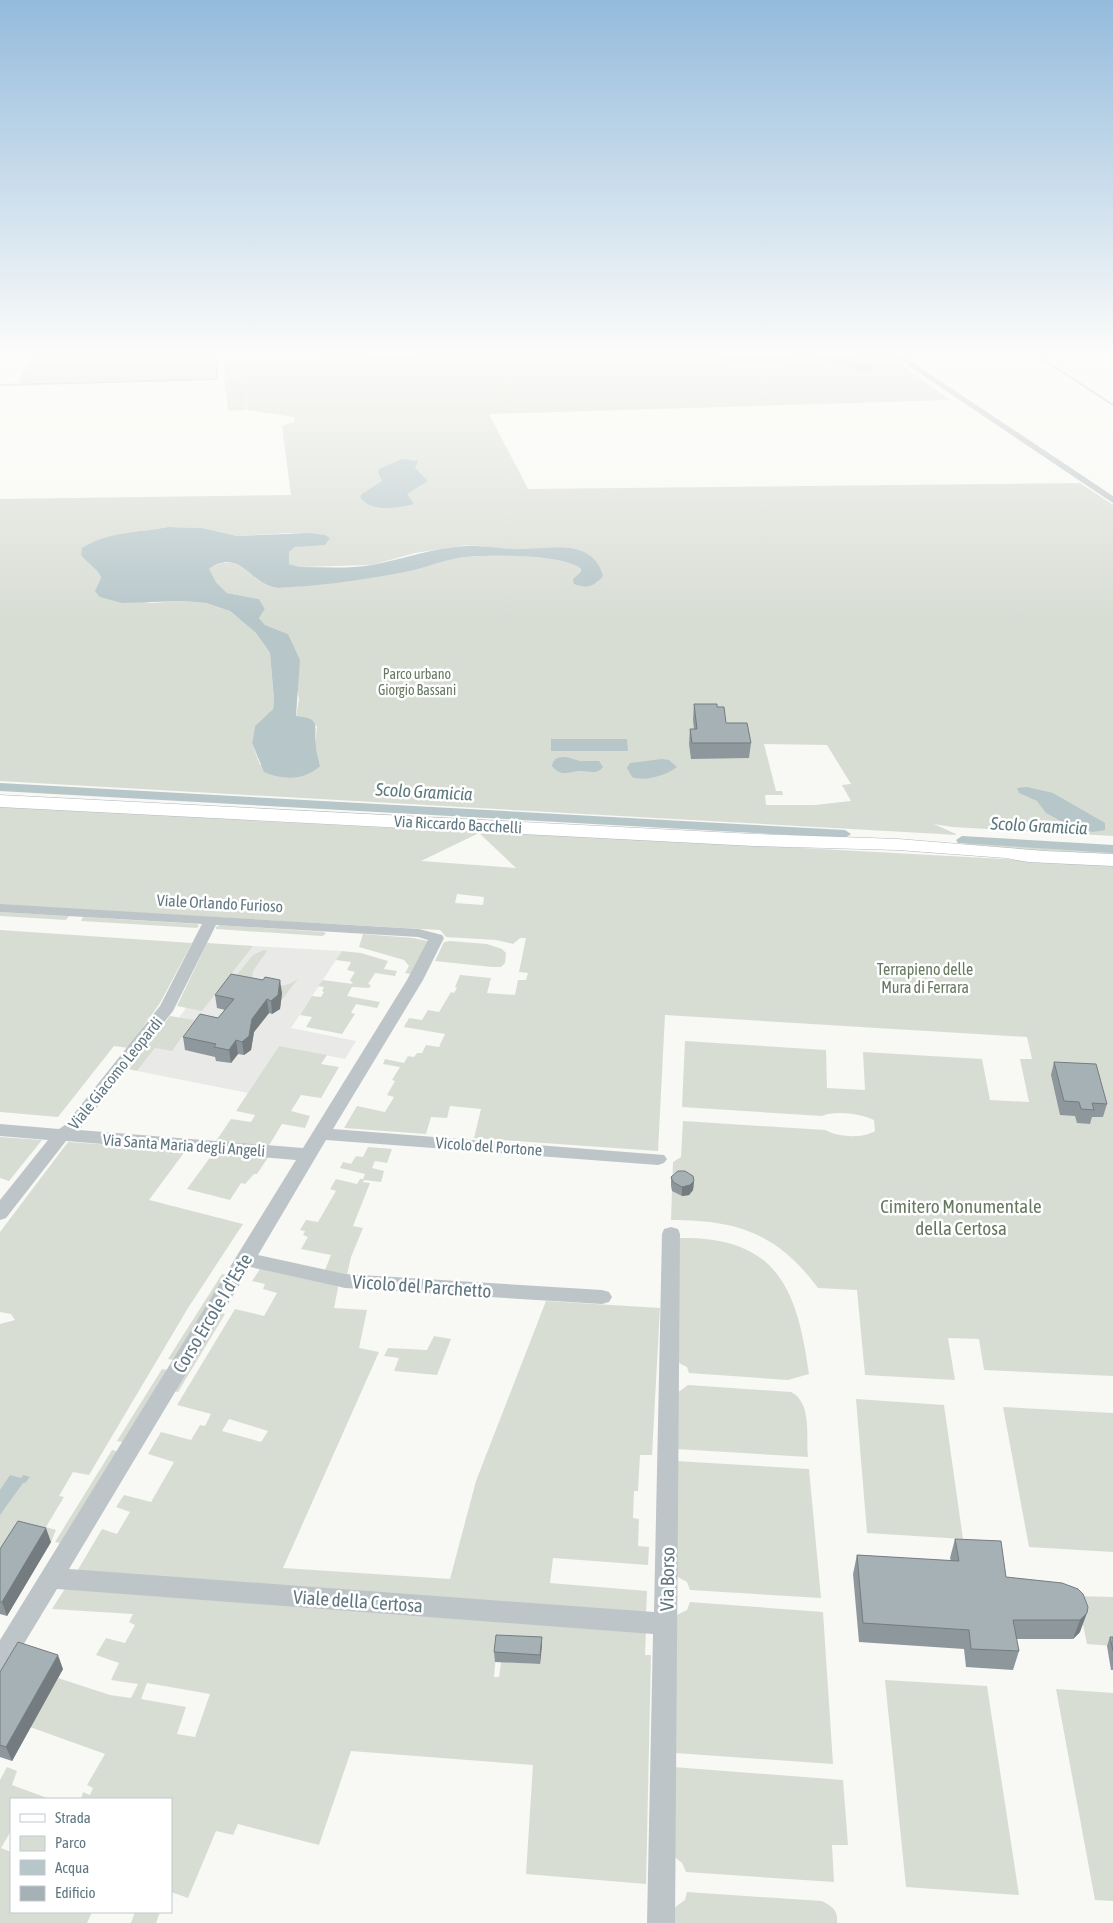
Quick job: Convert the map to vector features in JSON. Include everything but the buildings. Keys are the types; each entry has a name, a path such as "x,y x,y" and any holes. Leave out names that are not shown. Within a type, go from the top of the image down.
{"main road":[{"name":"Via Riccardo Bacchelli","path":"0,795 114,801 162,808"},
{"name":"Via Riccardo Bacchelli","path":"0,801 162,808 1113,860"}],"street":[{"path":"1023,440 1113,500"},
{"name":"Viale Orlando Furioso","path":"0,908 419,933 434,944"},
{"name":"Viale Giacomo Leopardi","path":"0,1213 61,1136 71,1129 167,1008 211,920"},
{"name":"Corso Ercole I d'Este","path":"0,1662 424,965 434,944"},
{"name":"Via Santa Maria degli Angeli","path":"0,1130 309,1155"},
{"name":"Vicolo del Portone","path":"321,1134 658,1158"},
{"name":"Via Borso","path":"661,1923 671,1234"},
{"name":"Vicolo del Parchetto","path":"245,1259 330,1278 368,1283 602,1297"},
{"name":"Viale della Certosa","path":"50,1578 666,1624"}],"shaded area":[{"path":"216,944 342,951 291,1028 356,1041 345,1059 279,1046 248,1093 137,1071 184,1011"}],"green space":[{"name":"Parco urbano Giorgio Bassani","path":"284,440 502,440 528,489 1080,483 1113,505 1113,836 952,827 934,824 958,835 0,781 0,499 291,495","holes":["168,527 202,528 237,536 289,533 324,535 330,538 295,547 288,553 289,564 300,567 372,565 415,553 467,545 520,550 568,548 598,583 580,573 581,568 572,563 522,556 458,558 395,574 278,588 261,582 238,565 220,563 208,569 216,582 227,593 259,599 265,609 259,618 265,625 288,634 299,699 296,717 317,726 315,745 320,765 260,765 252,743 255,726 273,709 274,700 270,653 256,633 230,611 206,603 183,601 150,603 96,589 101,579 100,575 81,555 82,548 92,542 113,535","764,744 827,745 851,784 842,785 851,801 815,805 766,805 765,795 783,795 782,791 776,791"]},
{"path":"0,804 1113,865 1113,1376 984,1370 979,1339 948,1338 955,1380 865,1375 857,1290 818,1288 803,1269 787,1254 771,1242 754,1233 716,1223 671,1220 673,1162 681,1157 683,1121 825,1130 850,1136 870,1134 875,1131 874,1120 848,1114 834,1113 822,1116 682,1107 685,1041 826,1050 827,1088 865,1090 863,1052 982,1059 990,1100 1029,1102 1020,1059 1032,1059 1027,1037 665,1015 658,1151 474,1138 481,1109 450,1106 447,1118 431,1117 426,1134 344,1128 357,1106 385,1112 394,1097 387,1095 395,1081 392,1080 400,1067 383,1064 385,1059 404,1063 408,1056 414,1057 417,1053 422,1053 426,1045 439,1047 445,1034 404,1027 409,1018 422,1020 428,1010 439,1012 451,992 454,993 457,988 455,987 460,975 491,978 487,993 515,995 518,980 526,980 528,973 519,972 526,938 520,938 513,944 496,940 446,937 440,930 0,905","holes":["479,833 516,868 421,861","457,894 484,897 483,905 455,903"]},
{"path":"963,843 1113,852 1113,855 970,847"},
{"path":"0,912 69,916 66,920 0,916"},
{"path":"83,917 197,924 199,926 197,928 81,921"},
{"path":"220,925 324,932 326,934 322,936 216,929"},
{"path":"0,930 192,943 160,1003 128,1048 114,1046 58,1117 0,1112"},
{"path":"363,934 428,941 411,974 405,973 409,966 404,960 359,947"},
{"path":"444,942 487,944 502,949 506,953 505,963 501,967 492,967 435,961"},
{"path":"207,943 253,946 202,1011 177,1006"},
{"path":"264,950 267,951 253,971 252,979 281,986 298,979 280,1002 231,982 253,955"},
{"path":"342,951 361,953 388,961 384,969 397,971 395,976 375,973 368,984 371,985 369,988 352,987 347,996 380,1002 377,1008 356,1004 351,1013 355,1014 342,1034 306,1027 312,1017 300,1015 312,996 321,997 324,987 318,986 323,980 353,984 350,980 355,972 347,970 351,962 336,960"},
{"path":"170,1016 194,1020 172,1051 155,1048 137,1071 129,1069"},
{"path":"279,1046 327,1055 321,1064 339,1067 321,1098 301,1095 291,1111 310,1116 305,1128 282,1124 268,1147 214,1144 231,1119 251,1122 255,1115 236,1111"},
{"path":"0,1137 42,1140 9,1181 0,1178"},
{"path":"68,1142 186,1150 149,1200 243,1224 188,1308 89,1475 73,1472 59,1496 64,1497 46,1527 56,1530 51,1542 0,1579 0,1324 15,1320 11,1314 0,1312 0,1232"},
{"path":"368,1147 392,1149 387,1163 375,1161 372,1168 384,1171 381,1182 364,1180 363,1182 370,1183 353,1226 363,1228 351,1257 347,1275 325,1270 331,1255 301,1249 308,1237 303,1235 305,1231 300,1230 306,1220 318,1222 336,1191 330,1189 336,1179 357,1184 360,1179 363,1179 365,1174 340,1168 343,1162 351,1164 356,1156 363,1157"},
{"path":"214,1152 269,1156 257,1174 254,1174 245,1184 241,1183 230,1200 187,1189"},
{"path":"678,1238 712,1240 739,1246 760,1257 776,1273 788,1293 797,1316 809,1374 788,1380 689,1373 687,1367 679,1363"},
{"path":"260,1269 337,1286 334,1308 367,1310 359,1348 379,1352 283,1568 450,1579 476,1481 546,1301 660,1308 652,1455 640,1455 638,1491 634,1491 633,1518 639,1519 638,1546 649,1547 648,1565 553,1558 550,1583 647,1591 646,1615 76,1573 102,1529 117,1534 130,1512 116,1507 124,1495 151,1502 174,1462 148,1454 161,1432 191,1440 200,1425 205,1426 211,1414 177,1405 235,1309 264,1316 277,1293 263,1289 265,1284 252,1281","holes":["229,1419 268,1431 261,1442 222,1431"]},
{"path":"222,1274 227,1275 174,1360 168,1359"},
{"path":"220,1312 225,1314 178,1392 172,1391"},
{"path":"434,1336 451,1339 437,1375 394,1371 399,1358 384,1356 388,1348 427,1350"},
{"path":"162,1369 168,1370 123,1442 117,1441"},
{"path":"688,1385 791,1392 798,1397 805,1411 808,1457 676,1449 677,1393"},
{"path":"856,1399 944,1405 963,1539 867,1533"},
{"path":"1003,1407 1113,1413 1113,1552 1029,1547"},
{"path":"112,1450 117,1451 60,1543 55,1542"},
{"path":"676,1461 809,1469 821,1598 690,1590 687,1582 676,1576"},
{"path":"66,1587 646,1630 645,1655 651,1655 646,1884 526,1874 533,1765 351,1751 319,1845 238,1824 233,1835 216,1831 188,1898 172,1892 172,1798 81,1798 83,1792 90,1795 93,1788 87,1785 105,1754 30,1727 58,1678 110,1695 131,1698 138,1684 111,1680 119,1663 96,1655 106,1638 125,1643 135,1625 129,1622 133,1614 52,1609","holes":["497,1644 540,1664 501,1662 499,1677 494,1677","147,1683 210,1694 195,1737 177,1734 186,1707 141,1699"]},
{"path":"1077,1596 1113,1597 1113,1646 1087,1644"},
{"path":"690,1602 823,1612 833,1764 675,1753 675,1616 687,1610"},
{"path":"885,1680 987,1686 1019,1895 906,1887"},
{"path":"1056,1689 1113,1693 1113,1901 1095,1900"},
{"path":"7,1767 17,1771 12,1785 47,1798 10,1798 10,1833 1,1848 10,1852 10,1913 92,1913 87,1923 0,1923 0,1780"},
{"path":"673,1767 843,1780 848,1845 832,1845 834,1882 686,1872 682,1863 672,1855"},
{"path":"687,1892 822,1901 834,1909 837,1915 837,1923 674,1923 674,1908 685,1900"},
{"path":"135,1913 160,1913 156,1923 131,1923"}],"water":[{"path":"402,459 418,461 415,468 428,481 407,494 414,504 385,508 365,502 360,497 362,494 382,481 378,472 379,469"},
{"path":"168,527 202,528 237,536 310,533 325,535 330,538 325,545 295,547 289,552 289,564 300,567 363,566 384,563 441,549 465,546 515,549 570,548 590,556 598,564 603,576 590,586 579,586 574,584 573,579 580,573 581,569 573,564 559,560 522,556 458,558 411,571 380,577 322,585 278,588 269,586 238,565 229,562 220,563 209,569 216,582 227,593 259,599 265,609 259,618 265,625 288,634 300,660 296,716 310,719 315,724 316,748 320,766 300,777 286,778 264,772 252,743 255,726 273,709 274,700 270,653 256,633 230,611 206,603 183,601 122,603 100,597 95,591 101,578 81,555 82,548 92,542 113,535"},
{"path":"551,739 627,739 628,751 551,751"},
{"path":"561,757 580,761 599,761 603,767 596,772 562,773 555,770 552,766 554,761"},
{"path":"662,759 669,760 677,767 662,775 643,779 632,777 627,768 630,763"},
{"path":"1027,787 1053,793 1105,823 1105,830 1093,832 1072,827 1046,813 1037,801 1019,793 1017,788"},
{"path":"10,1475 21,1478 23,1475 30,1477 23,1483 0,1515 0,1490"}],"waterway":[{"name":"Scolo Gramicia","path":"0,787 845,834"},
{"name":"Scolo Gramicia","path":"962,840 1113,849"}],"park label":[{"name":"Terrapieno delle Mura di Ferrara","path":"925,978"},
{"name":"Cimitero Monumentale della Certosa","path":"961,1217"}]}
